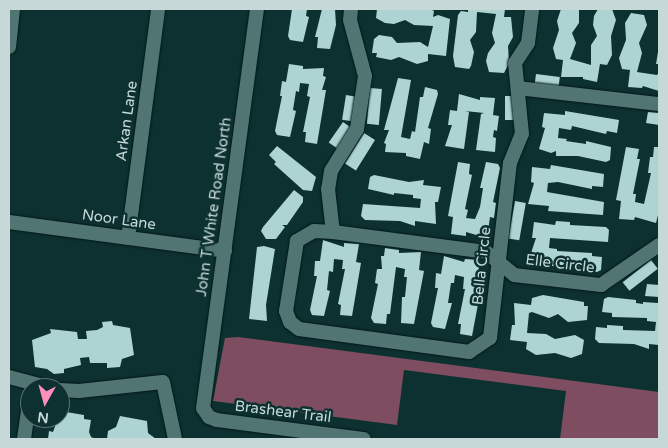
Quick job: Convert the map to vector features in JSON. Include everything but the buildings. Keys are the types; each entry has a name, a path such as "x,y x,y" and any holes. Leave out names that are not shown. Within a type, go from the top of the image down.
{"street":[{"path":"9,47 13,9"},
{"name":"Arkan Lane","path":"128,238 158,9"},
{"name":"John T White Road North","path":"203,408 257,9"},
{"path":"333,232 328,189 331,171 357,129 365,76 350,20 351,9"},
{"name":"Bella Circle","path":"299,328 469,352 490,338 510,163 522,134 516,63 528,43 532,9"},
{"path":"518,88 659,104"},
{"name":"Noor Lane","path":"9,222 225,251"},
{"name":"Elle Circle","path":"299,328 290,322 286,311 297,241 314,231 486,252 514,274 601,285 659,245"},
{"path":"9,377 20,384"},
{"path":"70,391 164,382 175,439"},
{"name":"Brashear Trail","path":"203,408 209,417 217,420 294,435 364,439"}],"shaded area":[{"path":"238,337 659,392 659,439 560,439 566,391 404,370 397,425 213,401 225,338"}]}
